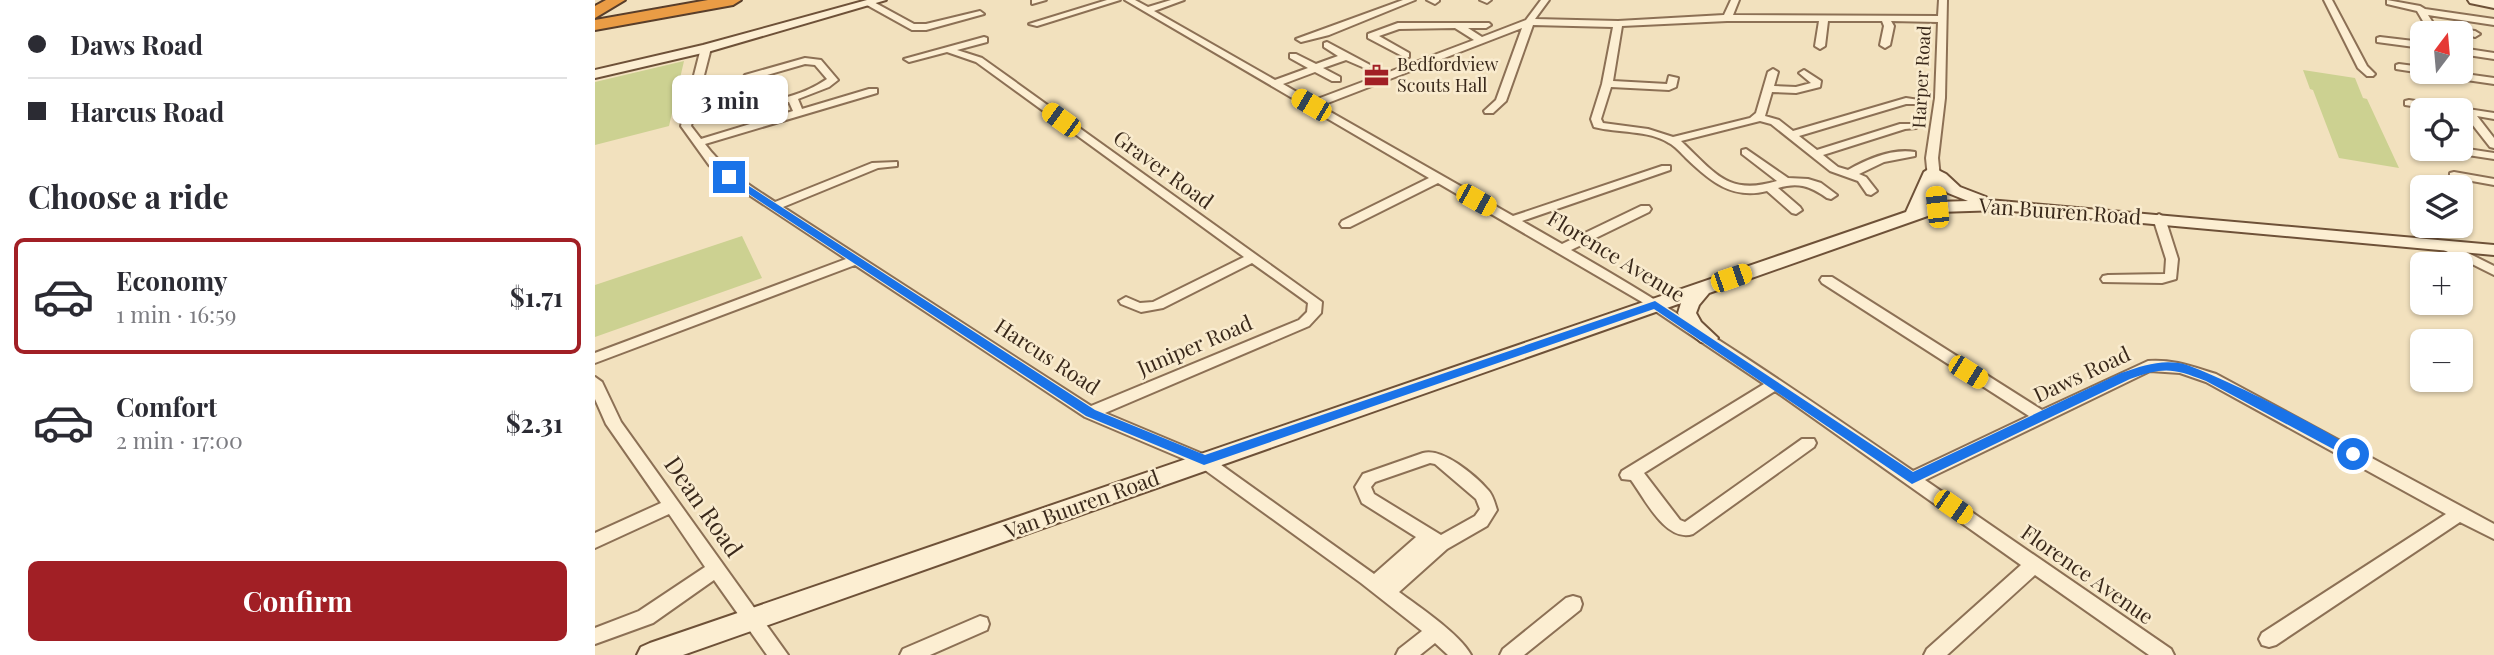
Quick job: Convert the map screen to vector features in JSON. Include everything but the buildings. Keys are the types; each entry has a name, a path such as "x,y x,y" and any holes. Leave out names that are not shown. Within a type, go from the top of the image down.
{"highway":[{"path":"595,13 617,0"},
{"path":"595,25 733,0"}],"main road":[{"path":"2474,0 2494,4"},
{"path":"595,74 706,48 875,1"},
{"path":"1914,214 1935,168 1949,187 1961,194 2000,205"},
{"name":"Van Buuren Road","path":"650,655 1914,214 1941,207 2000,205 2494,250"},
{"path":"1706,287 1690,303 1687,313 1693,325 1708,338"}],"street":[{"path":"1034,24 1116,0"},
{"name":"Florence Avenue","path":"1129,0 1514,220 1708,338 2164,655"},
{"path":"1147,10 1179,0"},
{"path":"1301,39 1411,0"},
{"path":"1489,111 1500,101 1529,22 1545,0"},
{"path":"1727,18 1735,0"},
{"name":"Harper Road","path":"1941,207 1935,168 1943,0"},
{"path":"2328,0 2363,68 2370,74"},
{"path":"875,1 909,26 921,27 979,14"},
{"path":"2390,2 2416,7 2424,12 2494,22"},
{"path":"2424,12 2429,21"},
{"path":"1311,105 1529,22 1618,24 1727,18 1943,19"},
{"path":"1820,46 1825,24 1823,19"},
{"path":"1885,19 1889,26 1885,45"},
{"path":"1618,24 1607,84 1596,119 1598,125 1614,130 1647,132 1673,140 1724,184 1740,190 1753,190 1784,181 1812,183 1831,195"},
{"path":"1457,25 1481,40"},
{"path":"1406,55 1371,36 1398,26 1486,25"},
{"path":"909,59 984,40"},
{"path":"2381,40 2410,44"},
{"path":"1327,45 1367,66"},
{"name":"Harcus Road","path":"706,48 686,126 713,163 729,177 1090,413 1204,461 1381,588 1436,631 1461,655"},
{"name":"Graver Road","path":"946,49 979,60 1315,302 1314,313"},
{"path":"1293,56 1336,79"},
{"path":"1275,84 1346,56"},
{"path":"2486,70 2494,56"},
{"path":"805,61 818,62 833,77 828,84 792,97 750,104 743,100 740,90 743,82 753,75 805,61"},
{"path":"2399,67 2410,68"},
{"path":"1759,117 1773,72"},
{"path":"1769,89 1796,90 1816,85 1816,81 1804,73"},
{"path":"1607,84 1669,87 1673,78"},
{"path":"698,143 873,90"},
{"path":"792,97 799,113"},
{"path":"1791,135 1906,101 1915,102"},
{"path":"2473,113 2494,116"},
{"path":"1673,140 1759,117 1775,122 1834,169 1862,178 1871,191"},
{"path":"2473,123 2494,145"},
{"path":"1814,154 1904,126 1912,127"},
{"path":"1746,152 1784,181"},
{"path":"2473,153 2494,156"},
{"path":"1852,173 1889,158 1911,154"},
{"path":"775,206 876,165 893,163"},
{"path":"1514,220 1666,168"},
{"path":"1346,224 1439,178"},
{"path":"2473,178 2494,182"},
{"path":"1768,186 1796,210"},
{"path":"1562,249 1645,209"},
{"path":"2108,279 2162,279 2171,276 2172,259 2159,218"},
{"path":"2444,245 2494,271"},
{"path":"1126,301 1134,307 1159,305 1253,257"},
{"path":"595,358 854,261"},
{"path":"1828,280 2042,417"},
{"name":"Juniper Road","path":"1090,413 1304,323 1314,313"},
{"name":"Daws Road","path":"1912,479 2148,366 2182,368 2240,392 2494,532"},
{"name":"Dean Road","path":"595,383 614,424 778,655"},
{"path":"1775,384 1631,473 1674,526 1687,529 1808,443"},
{"path":"1381,588 1435,541 1481,521 1489,510 1483,495 1440,459 1429,457 1369,478 1363,486 1368,498 1435,541"},
{"path":"595,541 672,505"},
{"path":"2269,639 2460,513"},
{"path":"1934,655 2035,564"},
{"path":"595,636 646,617 717,568"},
{"path":"1510,655 1573,604"},
{"path":"910,655 980,624"},
{"path":"1406,655 1436,631"}],"green space":[{"path":"684,61 669,126 595,145 595,82"},
{"path":"2303,70 2355,78 2399,168 2339,158"},
{"path":"742,236 762,278 595,337 595,285"}],"place":[{"name":"Bedfordview Scouts Hall","path":"1377,75"}],"route":[{"path":"729,177 1090,413 1204,461 1655,305 1708,338 1912,479 2126,376 2148,366 2158,365 2195,371 2211,378 2353,454"}]}
